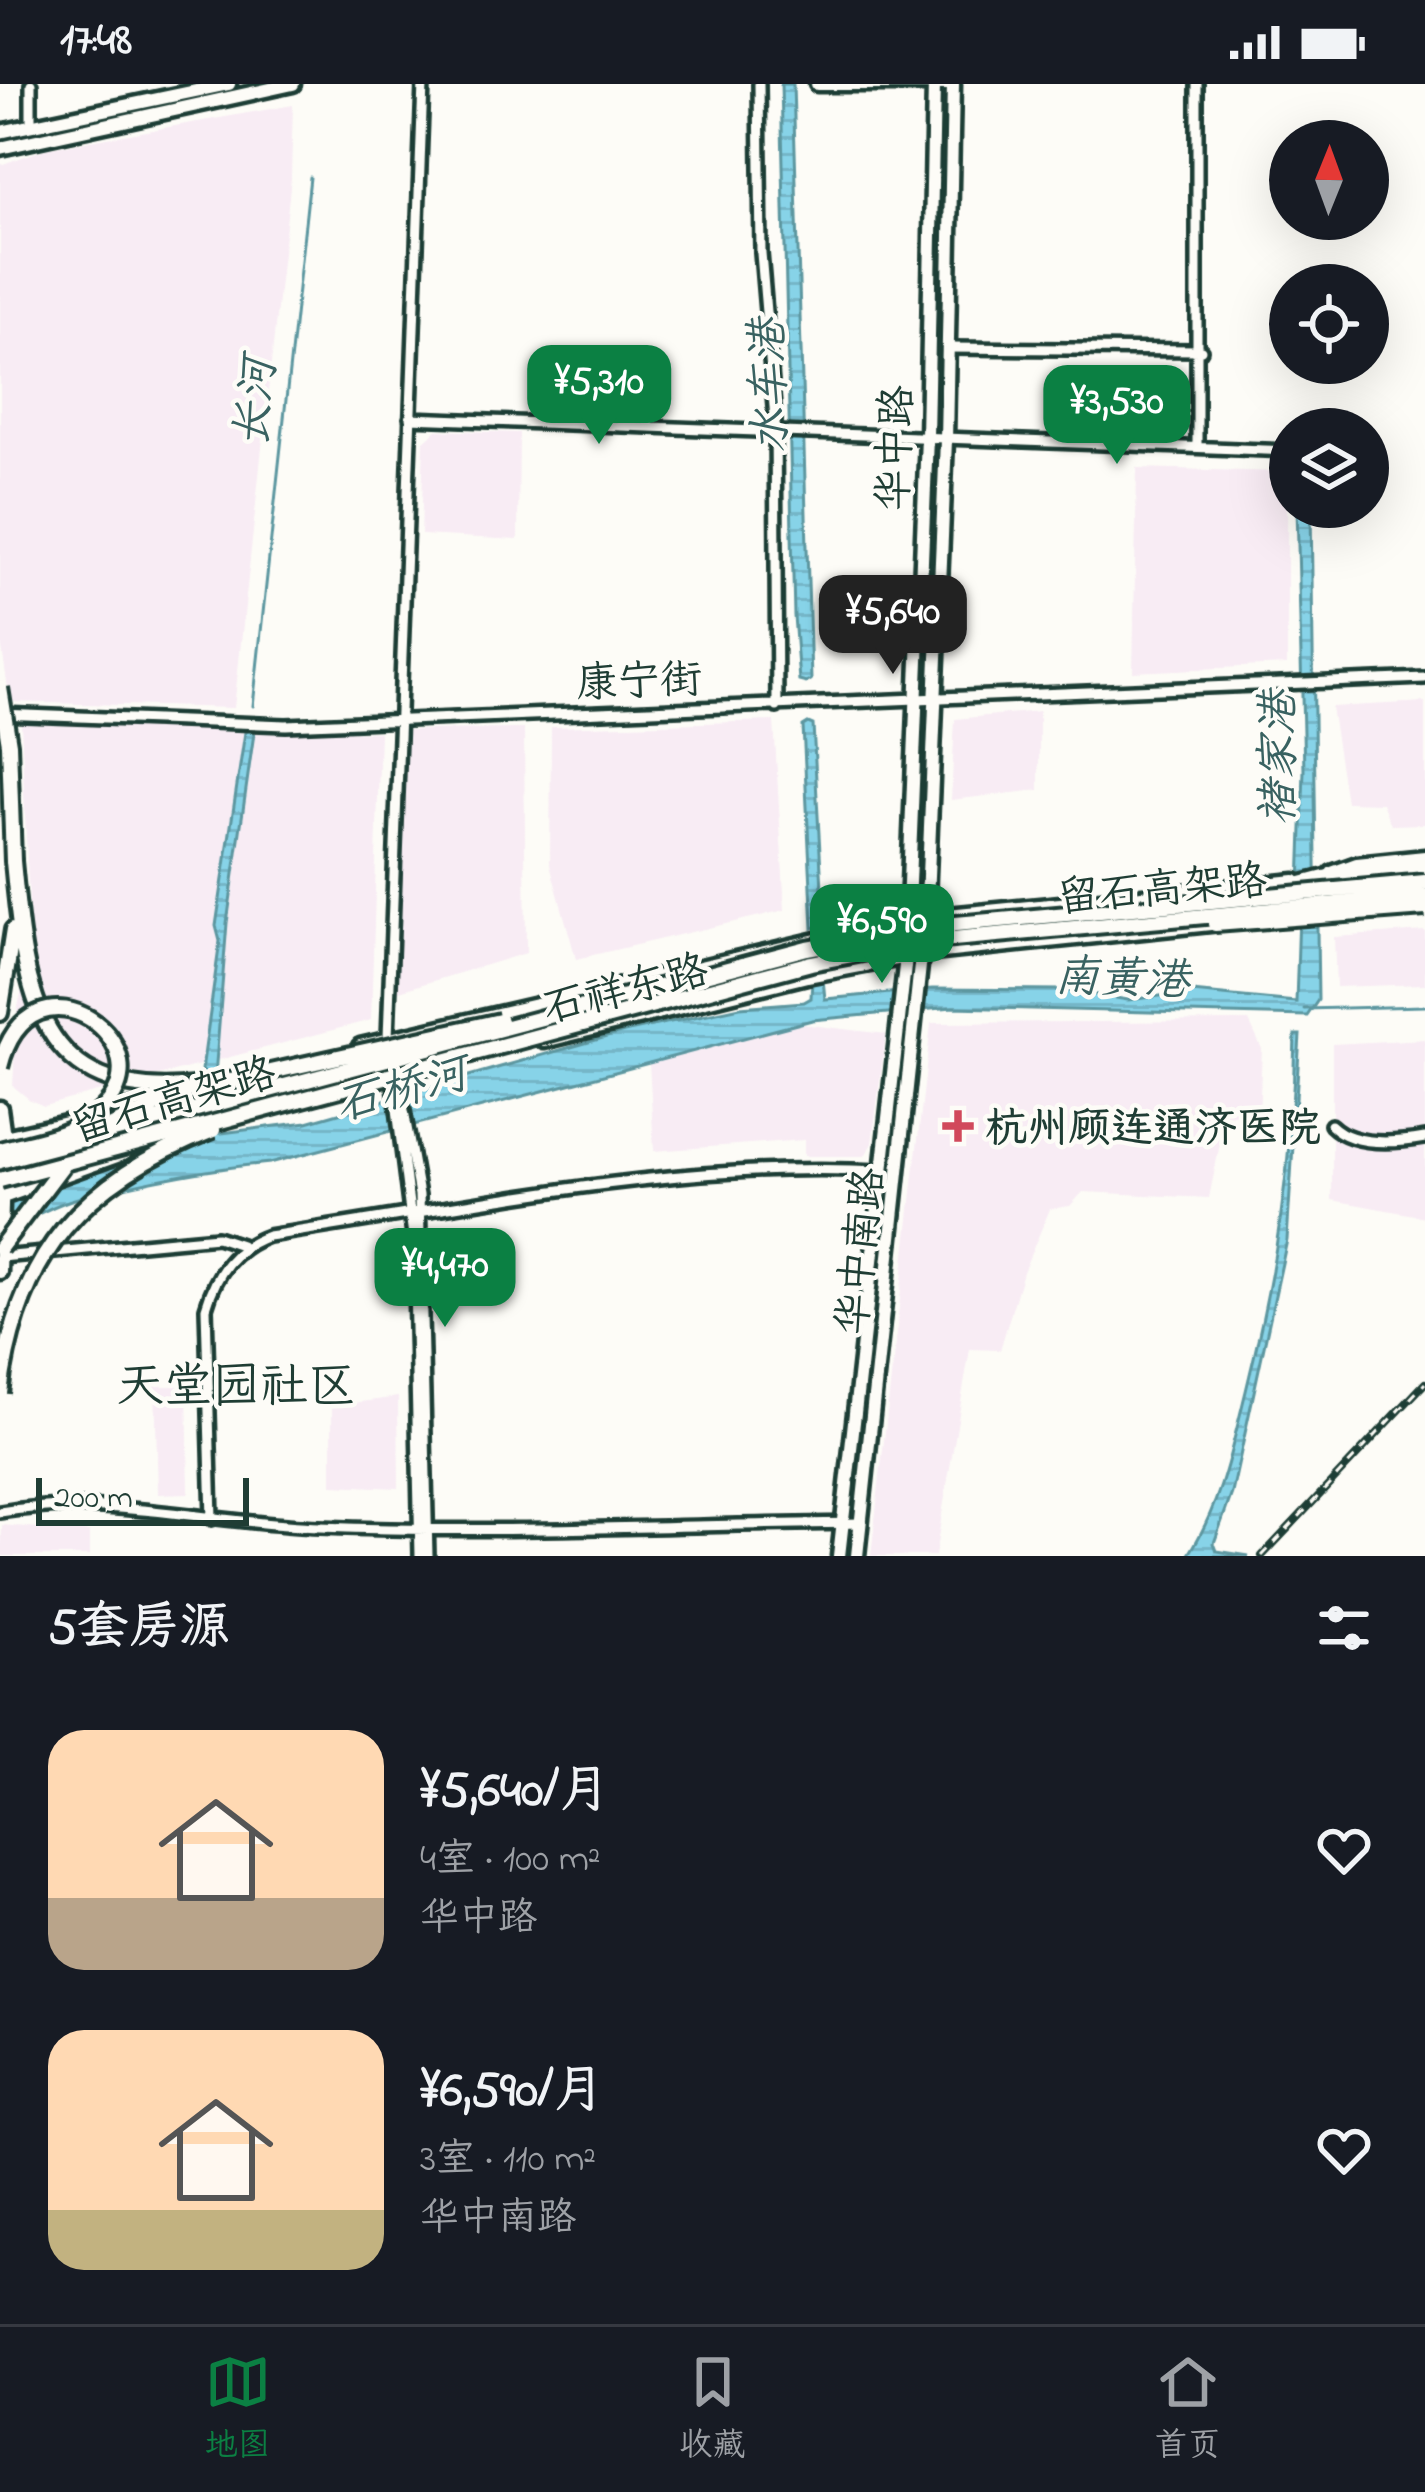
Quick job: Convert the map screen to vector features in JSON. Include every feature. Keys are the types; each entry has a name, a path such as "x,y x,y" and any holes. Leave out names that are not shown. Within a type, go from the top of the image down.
{"highway":[{"path":"0,688 8,744 13,861 12,951 0,1013"},
{"path":"13,861 26,981 50,1037 86,1067 133,1087 214,1084"},
{"path":"1237,900 1332,876 1425,867"},
{"name":"留石高架路","path":"0,1161 807,949 922,927 1425,882"},
{"name":"留石高架路","path":"1,1192 26,1173 811,963 920,942 1425,896"},
{"path":"1114,926 1259,924 1425,908"},
{"path":"1,1241 42,1186 94,1138 167,1098 453,1029 592,1005"},
{"path":"0,1067 16,1030 52,1009 77,1011 101,1023 114,1042 118,1062 113,1094 98,1113 63,1132 1,1142"},
{"path":"0,1393 9,1340 28,1282 60,1231 89,1202 122,1174 181,1142 341,1086"}],"main road":[{"path":"0,133 230,84"},
{"path":"0,148 293,84"},
{"path":"817,84 951,84"},
{"name":"华中路","path":"923,954 949,348 951,84"},
{"name":"华中路","path":"906,957 927,437 934,85"},
{"name":"石祥东路","path":"1,1142 217,1089 388,1038 907,919 1299,881 1357,864 1425,857"},
{"name":"石祥东路","path":"1,1192 130,1151 906,957 1425,908"},
{"name":"华中南路","path":"857,1556 923,954"},
{"name":"华中南路","path":"839,1556 906,957"},
{"path":"0,1108 0,1272"}],"street":[{"path":"31,84 31,127"},
{"path":"423,84 388,1038 415,1214 424,1556"},
{"path":"759,84 761,253 775,431 777,707"},
{"path":"1197,84 1201,350 1197,447"},
{"path":"949,348 1201,350"},
{"path":"410,418 1269,451"},
{"name":"康宁街","path":"0,714 286,725 1425,678"},
{"path":"1331,1125 1345,1136 1377,1141 1425,1138"},
{"path":"212,1519 206,1308 218,1278 241,1245 268,1236 415,1214 798,1166 882,1171"},
{"path":"1,1256 217,1237 241,1245"},
{"path":"0,1512 91,1509 424,1529 860,1523"}],"shaded area":[{"path":"293,105 291,178 234,708 10,702 0,635 0,165 45,149"},
{"path":"437,430 519,433 518,540 421,535 424,441"},
{"path":"1137,468 1269,472 1269,528 1287,528 1287,665 1133,672"},
{"path":"1425,702 1425,824 1391,825 1382,803 1346,802 1331,707"},
{"path":"1039,711 1039,790 951,800 955,719"},
{"path":"774,721 785,910 576,959 550,865 551,727"},
{"path":"21,722 380,732 371,1020 44,1106 13,1086 17,1011 31,949"},
{"path":"524,729 526,953 396,992 403,730"},
{"path":"1425,931 1425,984 1336,987 1334,937"},
{"path":"1249,1021 1262,1049 1259,1118 1226,1114 1209,1198 1083,1192 1070,1206 1050,1209 1023,1272 1000,1350 970,1349 935,1556 871,1556 931,1023"},
{"path":"793,1023 886,1034 872,1143 865,1156 804,1156 804,1140 654,1151 649,1062"},
{"path":"1425,1039 1425,1217 1332,1200 1332,1044"},
{"path":"155,1386 187,1386 189,1493 158,1494"},
{"path":"398,1397 399,1488 332,1485 332,1406"},
{"path":"2,1525 89,1532 89,1556 1,1556"}],"water":[{"path":"781,84 793,84 811,680 806,683 799,681 794,616"},
{"path":"1298,528 1311,528 1318,1000 1307,1016 953,1007 812,1020 270,1163 173,1177 78,1198 0,1227 0,1208 53,1182 214,1134 307,1122 624,1032 740,1007 804,1002 811,998 812,980 823,979 825,999 932,989 1066,990 1128,1000 1192,992 1296,1002 1304,770"},
{"path":"813,725 824,925 813,928 803,726"},
{"path":"245,732 254,733 227,923 215,1076 208,1078 202,1070 220,941 216,926"},
{"path":"1295,1035 1300,1035 1287,1240 1232,1493 1214,1543 1217,1551 1249,1556 1188,1556 1224,1476 1266,1302 1287,1171"}],"waterway":[{"name":"长河","path":"253,706 310,177"},
{"name":"南黄港","path":"1304,1009 1425,1006"}],"railway":[{"path":"1262,1556 1425,1383"}],"place":[{"name":"杭州顾连通济医院","path":"958,1126"}],"district":[{"name":"天堂园社区","path":"236,1384"}],"water label":[{"name":"水车港","path":"767,386"},
{"name":"褚家港","path":"1276,758"},
{"name":"石桥河","path":"401,1087"}]}
